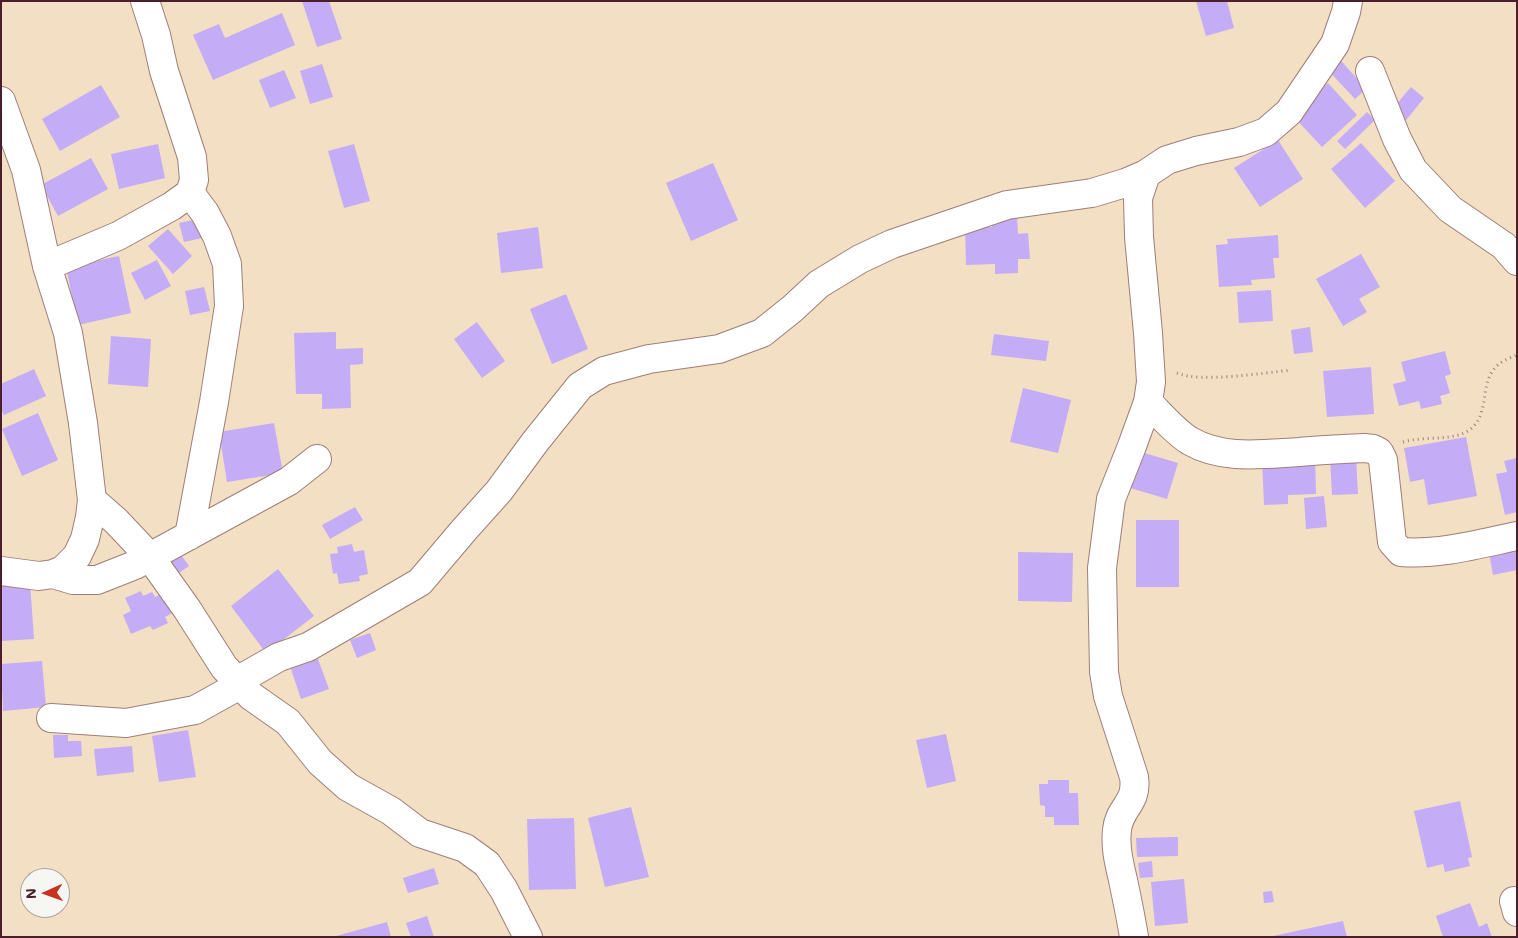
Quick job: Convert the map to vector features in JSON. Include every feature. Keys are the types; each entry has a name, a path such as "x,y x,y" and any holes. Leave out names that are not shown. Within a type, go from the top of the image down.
{"street":[{"path":"47,266 118,236 172,206 190,193 194,180 192,157 164,71 156,34 145,1"},
{"path":"51,718 126,723 195,710 279,657 308,647 420,582 499,491 580,386 604,371 649,359 719,349 762,333 820,284 860,259 892,244 1007,206 1092,193 1125,183 1146,174 1167,160 1196,151 1239,142 1266,132 1289,112 1335,44 1348,1"},
{"path":"1370,71 1397,140 1413,170 1450,209 1504,246 1517,261"},
{"path":"1,101 26,170 47,266 68,333 83,423 92,500 85,539 77,556 63,570 39,576 1,571"},
{"path":"1134,937 1116,844 1117,827 1123,811 1132,799 1135,787 1134,777 1108,696 1104,672 1102,568 1111,499 1148,402 1151,382 1150,351 1139,237 1138,198 1146,174"},
{"path":"189,536 214,402 229,306 227,264 217,236 205,213 190,193"},
{"path":"1148,402 1189,440 1204,448 1222,452 1241,455 1364,448 1380,452 1383,460 1392,542 1401,552 1414,553 1464,547 1517,536"},
{"path":"53,574 74,580 97,580 135,565 289,481 317,459"},
{"path":"92,500 116,520 150,557 187,609 224,667 251,696 288,722 320,762 348,787 391,811 420,833 465,848 487,864 504,890 528,937"}],"path":[{"path":"1150,351 1171,370 1184,376 1209,377 1291,370"},
{"path":"1380,452 1411,440 1447,437 1464,433 1473,427 1479,417 1494,369 1517,355"}],"building":[{"path":"302,1 329,1 342,39 317,47"},
{"path":"1196,1 1227,1 1234,28 1206,36"},
{"path":"282,13 295,45 213,80 193,35 219,24 225,38"},
{"path":"1337,56 1366,89 1355,99 1325,67"},
{"path":"322,64 333,97 310,104 300,71"},
{"path":"284,70 296,98 270,108 259,80"},
{"path":"1328,83 1357,115 1322,147 1293,116"},
{"path":"101,85 120,117 60,151 42,119"},
{"path":"1411,87 1424,98 1403,124 1389,113"},
{"path":"1367,112 1375,120 1345,149 1337,141"},
{"path":"1278,140 1303,179 1260,207 1234,168"},
{"path":"1361,143 1395,181 1365,208 1331,169"},
{"path":"158,144 165,178 119,189 111,154"},
{"path":"354,144 370,201 344,208 328,151"},
{"path":"91,158 108,189 58,216 41,185"},
{"path":"713,163 738,220 691,241 666,183"},
{"path":"992,216 1017,216 1018,234 1028,233 1030,259 1018,259 1018,273 995,274 995,264 966,265 965,227 992,227"},
{"path":"197,219 202,238 184,242 179,223"},
{"path":"538,227 543,268 501,273 497,233"},
{"path":"168,229 192,256 173,274 148,246"},
{"path":"1278,235 1279,258 1273,258 1275,278 1251,280 1252,285 1219,287 1216,245 1228,244 1227,239"},
{"path":"1361,254 1380,287 1359,299 1367,312 1343,326 1316,279"},
{"path":"119,256 131,313 78,325 66,267"},
{"path":"157,260 171,286 145,300 131,273"},
{"path":"204,287 210,311 190,315 185,291"},
{"path":"1271,290 1273,321 1239,323 1237,292"},
{"path":"566,294 588,349 552,364 530,309"},
{"path":"477,322 505,361 482,378 454,339"},
{"path":"1310,327 1313,352 1294,354 1291,330"},
{"path":"336,332 336,349 363,348 363,364 350,365 351,408 322,409 322,394 296,394 294,333"},
{"path":"994,334 1049,341 1046,361 991,355"},
{"path":"111,336 151,339 148,387 108,384"},
{"path":"1445,351 1451,374 1445,376 1450,393 1440,396 1442,404 1421,409 1419,401 1399,406 1393,384 1406,381 1401,362"},
{"path":"1371,367 1374,414 1327,417 1323,371"},
{"path":"34,369 46,396 4,415 1,409 1,384"},
{"path":"1023,388 1071,400 1058,453 1010,442"},
{"path":"38,413 58,460 22,476 2,429"},
{"path":"274,423 283,473 227,482 219,432"},
{"path":"1466,437 1477,496 1428,505 1424,479 1410,482 1404,448"},
{"path":"1138,451 1178,463 1167,499 1127,487"},
{"path":"1315,455 1316,494 1288,495 1288,504 1264,505 1262,458"},
{"path":"1356,456 1358,494 1332,495 1330,457"},
{"path":"1517,458 1517,512 1505,515 1496,474 1507,472 1504,461"},
{"path":"1324,496 1327,527 1306,529 1304,498"},
{"path":"355,507 363,520 330,539 322,525"},
{"path":"1136,520 1179,520 1179,587 1136,587"},
{"path":"1515,542 1517,570 1493,575 1488,548"},
{"path":"352,544 354,552 364,550 368,574 359,576 360,581 339,584 337,573 333,574 330,554 338,553 337,547"},
{"path":"179,552 189,566 173,577 163,562"},
{"path":"1018,552 1073,553 1072,602 1018,601"},
{"path":"278,569 314,616 266,653 231,606"},
{"path":"30,582 34,639 1,641 1,584"},
{"path":"141,591 143,596 152,592 155,597 165,592 174,612 165,617 168,623 153,630 150,626 131,634 123,615 131,611 125,598"},
{"path":"370,633 376,650 357,658 350,640"},
{"path":"318,659 329,689 301,699 291,669"},
{"path":"42,661 46,707 3,711 1,664"},
{"path":"188,730 196,777 159,782 152,736"},
{"path":"946,734 956,781 927,788 916,740"},
{"path":"53,735 68,735 68,741 81,741 82,756 54,758"},
{"path":"132,746 134,772 97,776 94,749"},
{"path":"1048,780 1069,780 1069,793 1078,793 1079,825 1054,825 1054,817 1045,817 1045,806 1040,805 1039,784 1048,784"},
{"path":"1460,801 1472,857 1468,858 1470,866 1445,872 1443,864 1427,868 1414,811"},
{"path":"631,807 649,877 605,887 588,818"},
{"path":"574,818 576,889 529,890 527,819"},
{"path":"1178,837 1178,856 1137,857 1136,838"},
{"path":"1152,861 1153,877 1140,878 1138,863"},
{"path":"434,868 439,884 408,893 403,878"},
{"path":"1184,879 1188,923 1155,926 1151,882"},
{"path":"1272,891 1274,902 1264,903 1263,892"},
{"path":"1470,903 1479,927 1487,923 1492,937 1443,937 1436,916"},
{"path":"427,916 434,937 411,937 406,923"},
{"path":"1343,921 1347,937 1273,937 1273,936"},
{"path":"387,922 391,937 336,937 336,936"}]}
